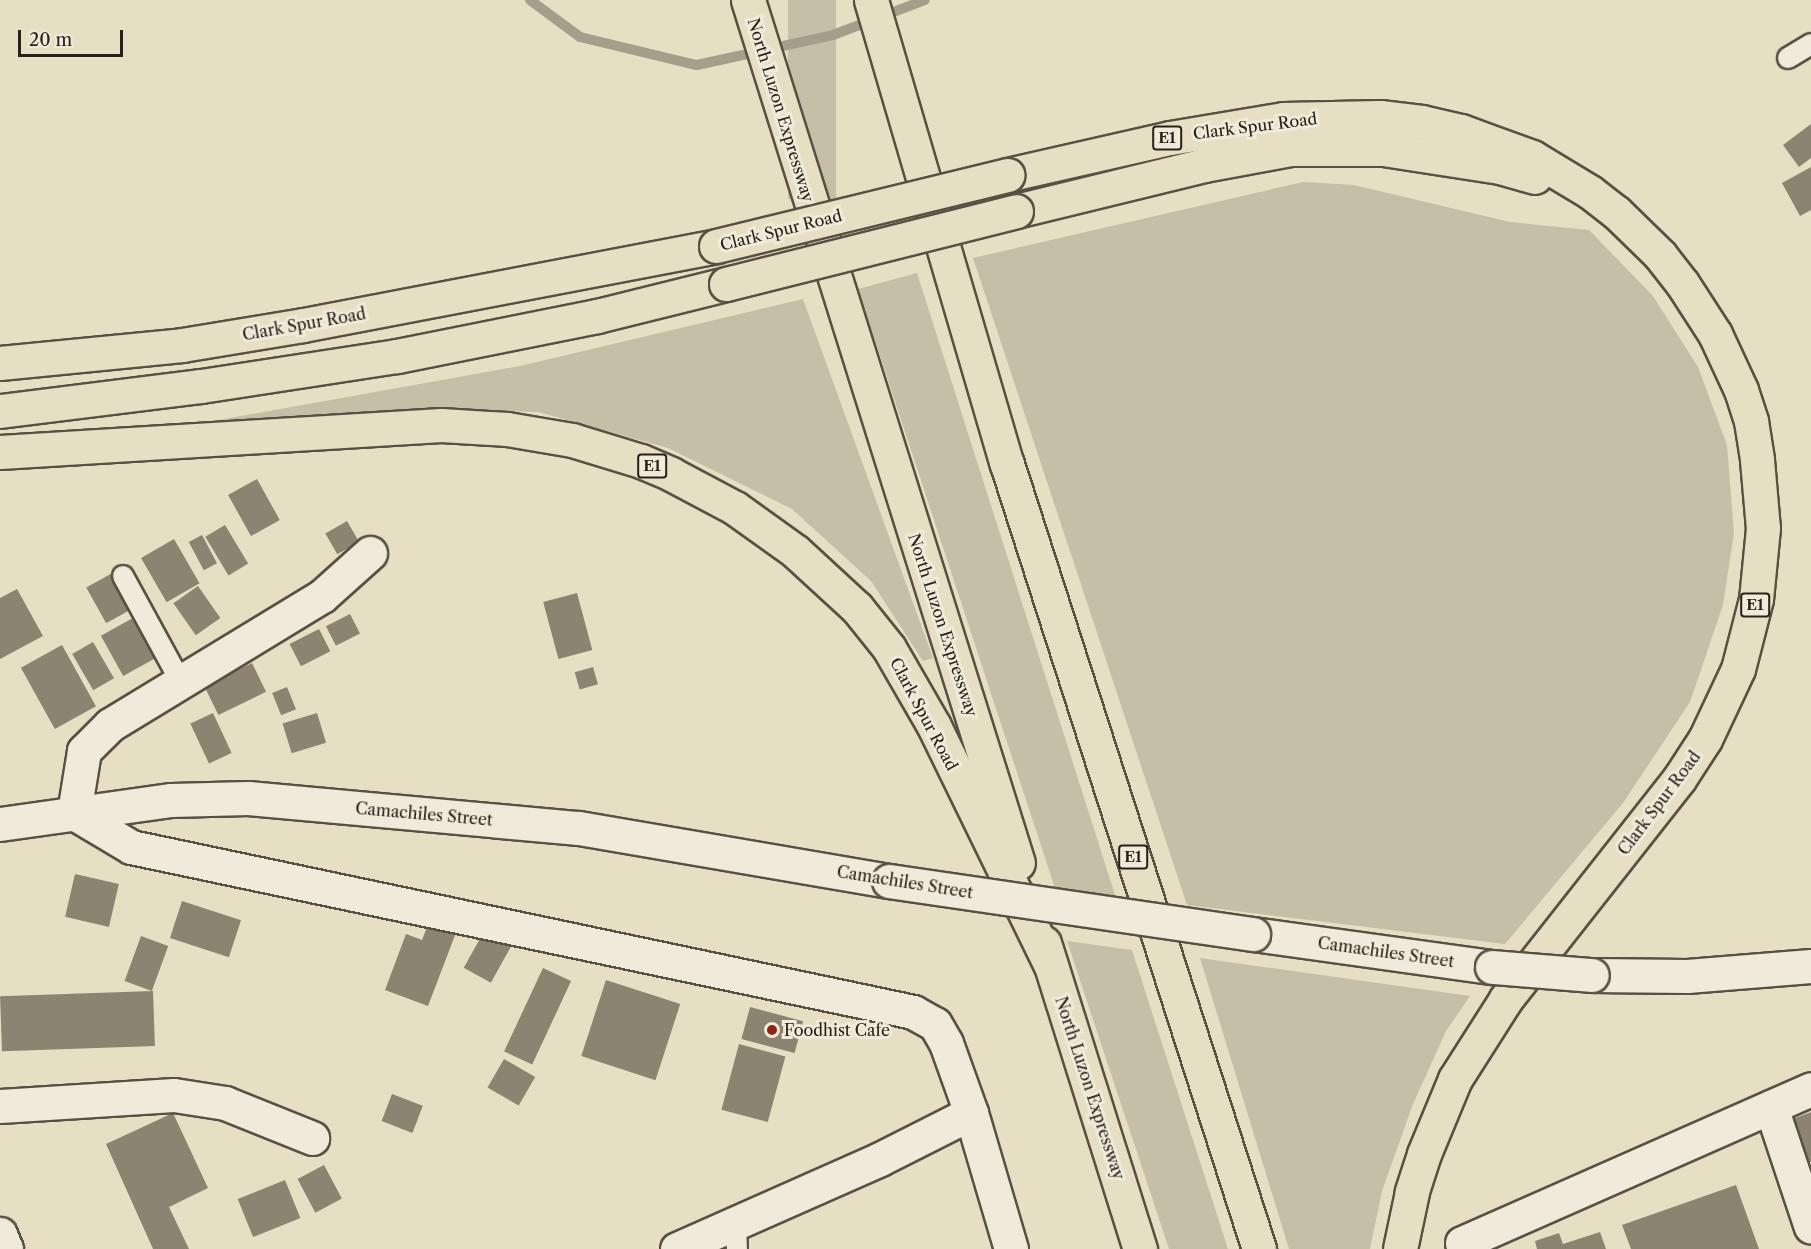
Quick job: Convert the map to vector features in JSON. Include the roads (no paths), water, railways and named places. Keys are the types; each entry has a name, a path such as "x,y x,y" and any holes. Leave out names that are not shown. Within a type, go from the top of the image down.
{"highway":[{"name":"North Luzon Expressway","path":"748,0 803,184 1140,1249"},
{"name":"E1","path":"872,0 1006,464 1259,1249"},
{"name":"Clark Spur Road","path":"0,363 87,356 303,325 716,246 1006,175 1232,126 1284,118 1380,117 1422,122 1500,143 1532,157 1590,192 1616,212 1659,255 1700,310 1730,361 1751,421 1762,498 1763,528 1756,599 1738,669 1705,739 1679,779 1506,999 1455,1078 1424,1154 1412,1192 1400,1249"},
{"path":"0,411 201,386 397,356 597,316 1227,160 1291,149 1336,147 1437,155 1500,167 1590,192"},
{"name":"Clark Spur Road","path":"0,452 441,425 507,429 572,440 641,461 682,479 735,507 795,551 857,608 889,648 934,726 1050,964"}],"street":[{"path":"370,553 322,596 182,684 110,725 84,751 74,813 131,847 913,1012 935,1024 946,1043 971,1113 1011,1249"},
{"name":"Camachiles Street","path":"0,824 171,800 248,798 579,828 889,881 1492,967 1592,975 1687,976 1811,966"},
{"path":"1462,1243 1811,1089"},
{"path":"0,1106 174,1095 225,1103 312,1138"},
{"path":"1771,1107 1811,1227"},
{"path":"678,1249 737,1236 971,1113"},
{"path":"0,1234 6,1249"}],"lane":[{"path":"1788,58 1811,44"},
{"path":"123,576 182,684"}],"waterway":[{"path":"530,0 580,37 697,65 833,35 925,0"}],"place":[{"name":"Foodhist Cafe","path":"772,1030"}]}
